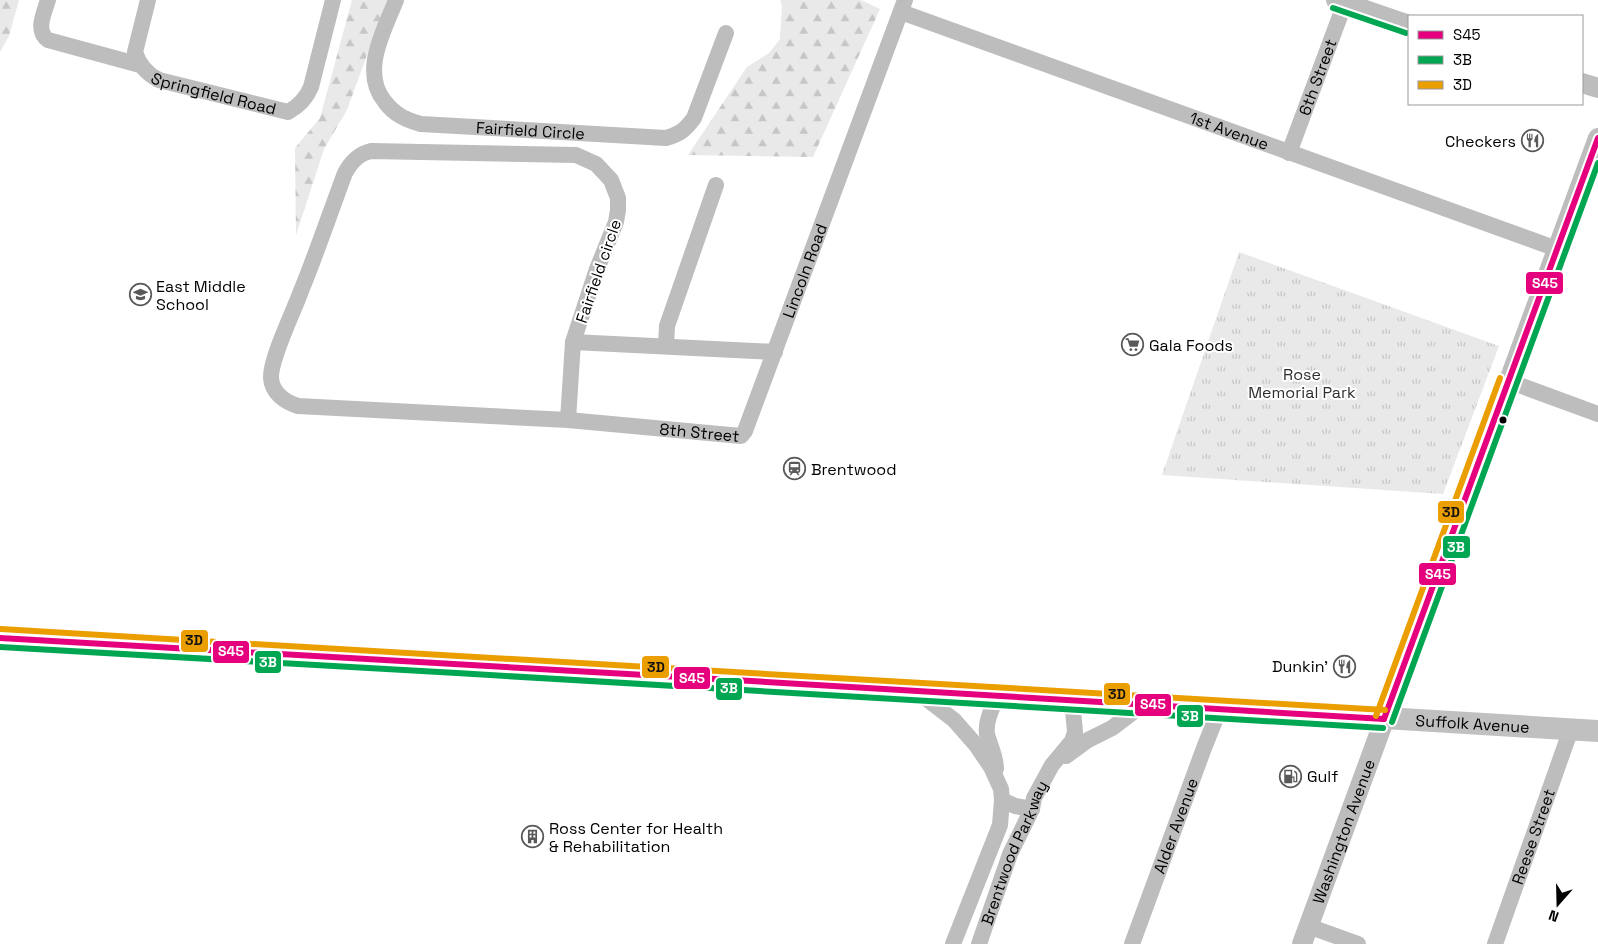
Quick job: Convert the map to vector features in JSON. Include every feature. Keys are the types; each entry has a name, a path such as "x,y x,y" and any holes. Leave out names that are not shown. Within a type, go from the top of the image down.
{"main road":[{"name":"Suffolk Avenue","path":"0,638 474,667 998,696 1072,698 1598,731"}],"street":[{"name":"Springfield Road","path":"48,0 41,27 42,33 48,40 140,65"},
{"name":"Springfield Road","path":"148,0 135,52 140,65 146,72 159,80 288,112 304,100 311,87 334,0"},
{"name":"Fairfield Circle","path":"396,0 377,51 374,71 375,85 381,97 392,110 407,120 421,124 666,138 678,134 694,118 726,33"},
{"path":"1342,1 1408,25"},
{"name":"6th Street","path":"1289,152 1342,1"},
{"name":"1st Avenue","path":"903,6 1289,152 1557,249"},
{"name":"Lincoln Road","path":"776,352 903,6"},
{"path":"1583,83 1598,88"},
{"name":"Washington Avenue","path":"1305,935 1598,138"},
{"name":"Fairfield circle","path":"371,151 576,155 591,161 603,170 616,190 618,210 616,222 597,269 572,342 568,420 298,406 285,400 278,394 271,380 273,362 345,173 357,157 364,152 371,151"},
{"path":"666,346 667,326 716,185"},
{"path":"572,342 776,352"},
{"name":"8th Street","path":"568,420 741,436 745,431 776,352"},
{"path":"1508,381 1598,414"},
{"name":"Brentwood Parkway","path":"915,690 954,720 976,745 991,767 1001,789 1000,825 953,944"},
{"name":"Brentwood Parkway","path":"996,779 996,762 987,732 991,710 998,696"},
{"name":"Brentwood Parkway","path":"979,944 1010,854 1032,809 1034,798 1052,766 1072,741 1075,732 1072,698"},
{"name":"Brentwood Parkway","path":"1052,766 1088,740 1112,728 1145,703"},
{"name":"Alder Avenue","path":"1132,944 1220,708"},
{"name":"Reese Street","path":"1495,944 1571,729"},
{"path":"1002,800 1015,806 1032,809"},
{"path":"1305,935 1358,944"}],"green space":[{"path":"0,0 19,0 9,36 0,52"},
{"path":"352,0 387,0 347,110 324,149 296,235 295,148 320,118"},
{"path":"780,0 861,0 880,9 813,157 688,155 747,67 769,53 780,39 782,6"},
{"name":"Rose Memorial Park","path":"1239,252 1499,346 1443,494 1162,475"}],"transit line":[{"name":"3B","path":"1333,8 1406,33"},
{"name":"S45","path":"1384,719 1598,138"},
{"name":"3B","path":"1392,722 1598,163"},
{"name":"3D","path":"1376,716 1500,378"},
{"name":"3D","path":"1,629 1385,710"},
{"name":"S45","path":"0,638 1384,719"},
{"name":"3B","path":"0,647 864,696 1383,728"}],"place":[{"name":"Checkers","path":"1532,141"},
{"name":"East Middle School","path":"140,295"},
{"name":"Gala Foods","path":"1133,345"},
{"name":"Brentwood","path":"795,469"},
{"name":"Dunkin'","path":"1344,666"},
{"name":"Gulf","path":"1291,776"},
{"name":"Ross Center for Health & Rehabilitation","path":"533,837"}]}
